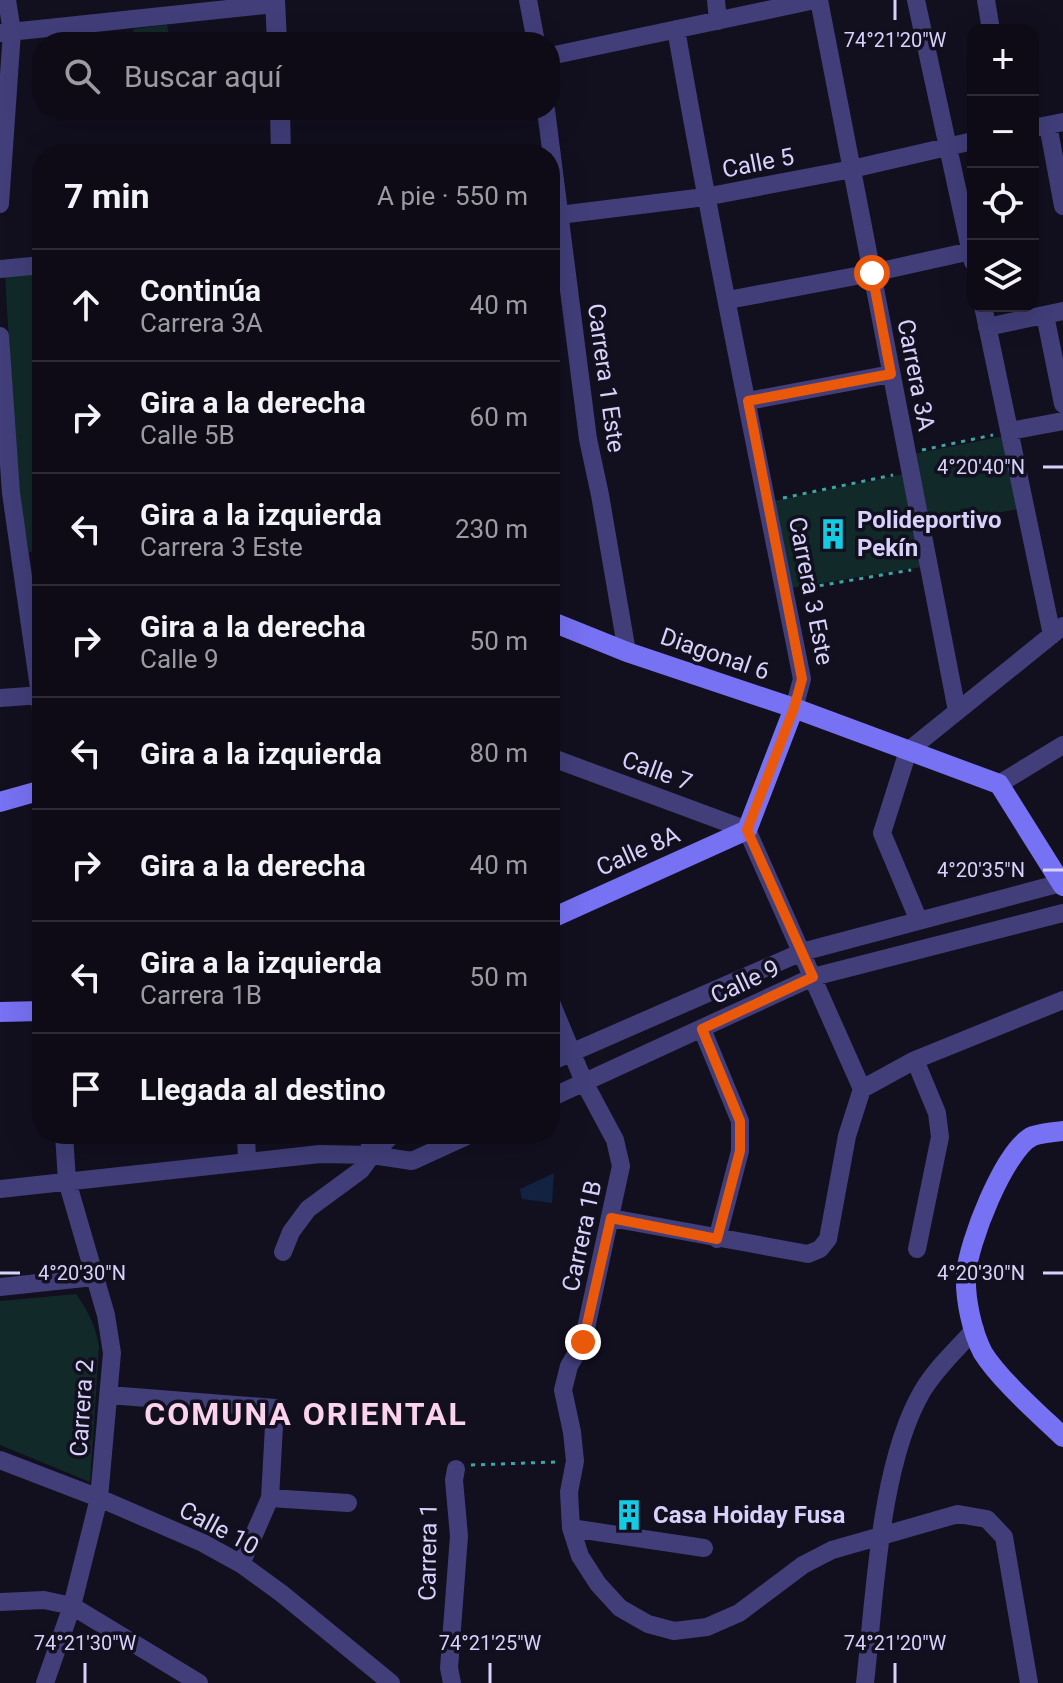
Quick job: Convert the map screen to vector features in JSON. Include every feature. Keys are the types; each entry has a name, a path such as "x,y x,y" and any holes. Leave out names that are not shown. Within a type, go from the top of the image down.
{"main road":[{"name":"Diagonal 6","path":"560,625 627,652 794,708 999,784"},
{"name":"Carrera 3 Este","path":"747,830 794,708"},
{"path":"999,784 1062,884"},
{"path":"0,802 32,793"},
{"name":"Calle 8A","path":"560,914 747,830"},
{"path":"0,1012 32,1011"},
{"path":"1063,1131 1032,1137 1011,1155 973,1240 966,1275 971,1316 983,1352 1063,1437"}],"street":[{"path":"0,204 7,0"},
{"path":"528,0 534,32"},
{"path":"716,0 718,21"},
{"path":"560,54 817,0"},
{"name":"Carrera 3A","path":"817,0 957,711"},
{"path":"916,0 969,240"},
{"path":"986,0 990,24"},
{"path":"6,33 275,2 276,32"},
{"name":"Carrera 3 Este","path":"676,29 705,197 802,679 794,708"},
{"path":"282,144 284,120"},
{"name":"Carrera 1 Este","path":"547,120 549,144"},
{"path":"1048,125 1063,206"},
{"name":"Calle 5","path":"560,214 705,197 852,169 967,142"},
{"name":"Carrera 1 Este","path":"560,249 588,439 627,652"},
{"path":"728,300 967,257"},
{"path":"0,269 32,266"},
{"path":"919,921 882,833 908,751 1058,630 984,312"},
{"path":"987,327 1054,313 1063,404"},
{"path":"0,336 6,493 32,643"},
{"path":"748,401 891,374"},
{"path":"1010,431 1063,421"},
{"path":"0,698 32,696"},
{"path":"999,784 1063,745"},
{"name":"Calle 7","path":"560,761 747,830"},
{"path":"611,1218 808,1254 820,1249 828,1239 847,1136 862,1089 747,830"},
{"name":"Calle 9","path":"560,1058 802,952 1062,884"},
{"name":"Calle 9","path":"560,1093 813,977 1063,913"},
{"path":"862,1089 915,1060 1063,1000"},
{"name":"Carrera 1B","path":"560,1025 584,1082 615,1140 621,1166 583,1342 569,1366 563,1390 575,1461 569,1492 571,1528 580,1556 598,1584 620,1608 648,1624 674,1631 707,1627 739,1613 832,1550 958,1514 987,1519 1004,1537 1029,1683"},
{"path":"702,1029 740,1121 740,1151 717,1239"},
{"path":"915,1060 937,1113 940,1137 917,1249"},
{"name":"Carrera 2","path":"45,1683 72,1606 99,1498 112,1353 106,1315 67,1181 65,1144"},
{"path":"246,1144 247,1160"},
{"path":"370,1144 372,1155"},
{"path":"283,1252 291,1232 308,1209 361,1170 383,1144"},
{"path":"0,1189 320,1154 372,1155 412,1161 449,1144"},
{"path":"0,1287 94,1277"},
{"path":"865,1683 882,1537 894,1465 908,1420 923,1390 975,1329"},
{"path":"109,1395 275,1408 270,1498 241,1564"},
{"name":"Calle 10","path":"0,1460 99,1498 203,1543 241,1564 391,1683"},
{"name":"Carrera 1","path":"452,1683 449,1668 459,1536 454,1480 456,1469"},
{"path":"270,1498 348,1503"},
{"path":"571,1528 704,1548"},
{"path":"0,1602 44,1600 72,1606 173,1675 199,1683"},
{"path":"356,1683 367,1666"}],"path":[{"path":"767,501 1010,431"},
{"path":"785,592 928,567"},
{"path":"456,1469 466,1465 575,1461"}],"green space":[{"path":"167,25 168,32 133,32 133,29"},
{"path":"32,273 32,552 29,552 18,491 5,275"},
{"path":"1004,436 1018,509 927,526 913,454"},
{"path":"904,474 922,567 791,588 774,501"},
{"path":"76,1294 91,1319 99,1347 90,1482 0,1445 0,1301"}],"water":[{"path":"554,1173 552,1203 522,1199 520,1189"}],"place":[{"name":"Polideportivo Pekín","path":"833,534"},
{"name":"Casa Hoiday Fusa","path":"629,1515"}],"district":[{"name":"COMUNA ORIENTAL","path":"306,1414"}],"route":[{"path":"583,1342 611,1218 717,1239 740,1151 740,1121 702,1029 813,977 747,830 794,708 802,679 748,401 891,374 872,273"}]}
